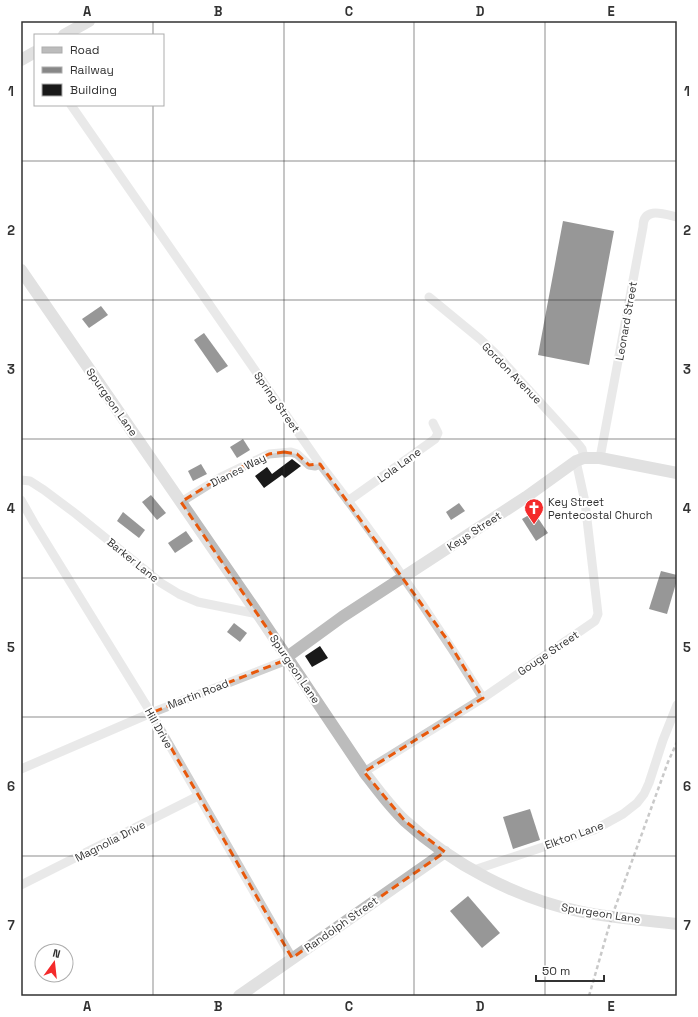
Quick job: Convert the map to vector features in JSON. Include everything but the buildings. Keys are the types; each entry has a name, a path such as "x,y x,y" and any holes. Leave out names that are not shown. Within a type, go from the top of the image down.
{"street":[{"path":"66,34 89,21"},
{"path":"21,60 34,54"},
{"name":"Spring Street","path":"72,106 320,464 446,638 483,698"},
{"name":"Leonard Street","path":"600,458 643,221 645,217 652,213 677,217"},
{"name":"Spurgeon Lane","path":"21,270 258,614 364,772 405,821 445,852 474,870 520,894 578,911 677,924"},
{"name":"Gordon Avenue","path":"429,297 497,355 579,445 582,449 580,460"},
{"name":"Lola Lane","path":"348,501 437,437 438,433 433,423"},
{"name":"Dianes Way","path":"181,502 221,477 269,454 291,452 297,454 309,465 315,466 320,464"},
{"path":"580,460 600,458 677,473"},
{"name":"Keys Street","path":"287,657 342,617 580,460"},
{"name":"Gouge Street","path":"364,772 483,698 595,621 598,617 580,460"},
{"name":"Barker Lane","path":"21,480 30,481 44,490 76,514 160,583 179,594 198,602 258,614"},
{"name":"Hill Drive","path":"21,500 151,713 198,796 272,920 292,958"},
{"name":"Martin Road","path":"21,769 151,713 282,662 287,657"},
{"name":"Elkton Lane","path":"474,870 594,830 617,818 637,803 644,794 649,783 663,740 677,705"},
{"name":"Magnolia Drive","path":"21,885 198,796"},
{"name":"Randolph Street","path":"239,996 445,852"}],"highlighted area":[{"path":"284,452 297,454 309,465 320,464 446,638 483,698 364,772 405,821 445,852 292,958 151,713 288,659 181,502 221,477 269,454"}],"railway":[{"path":"589,996 612,916 668,762 677,742"}],"place":[{"name":"Key Street Pentecostal Church","path":"534,525"}]}
